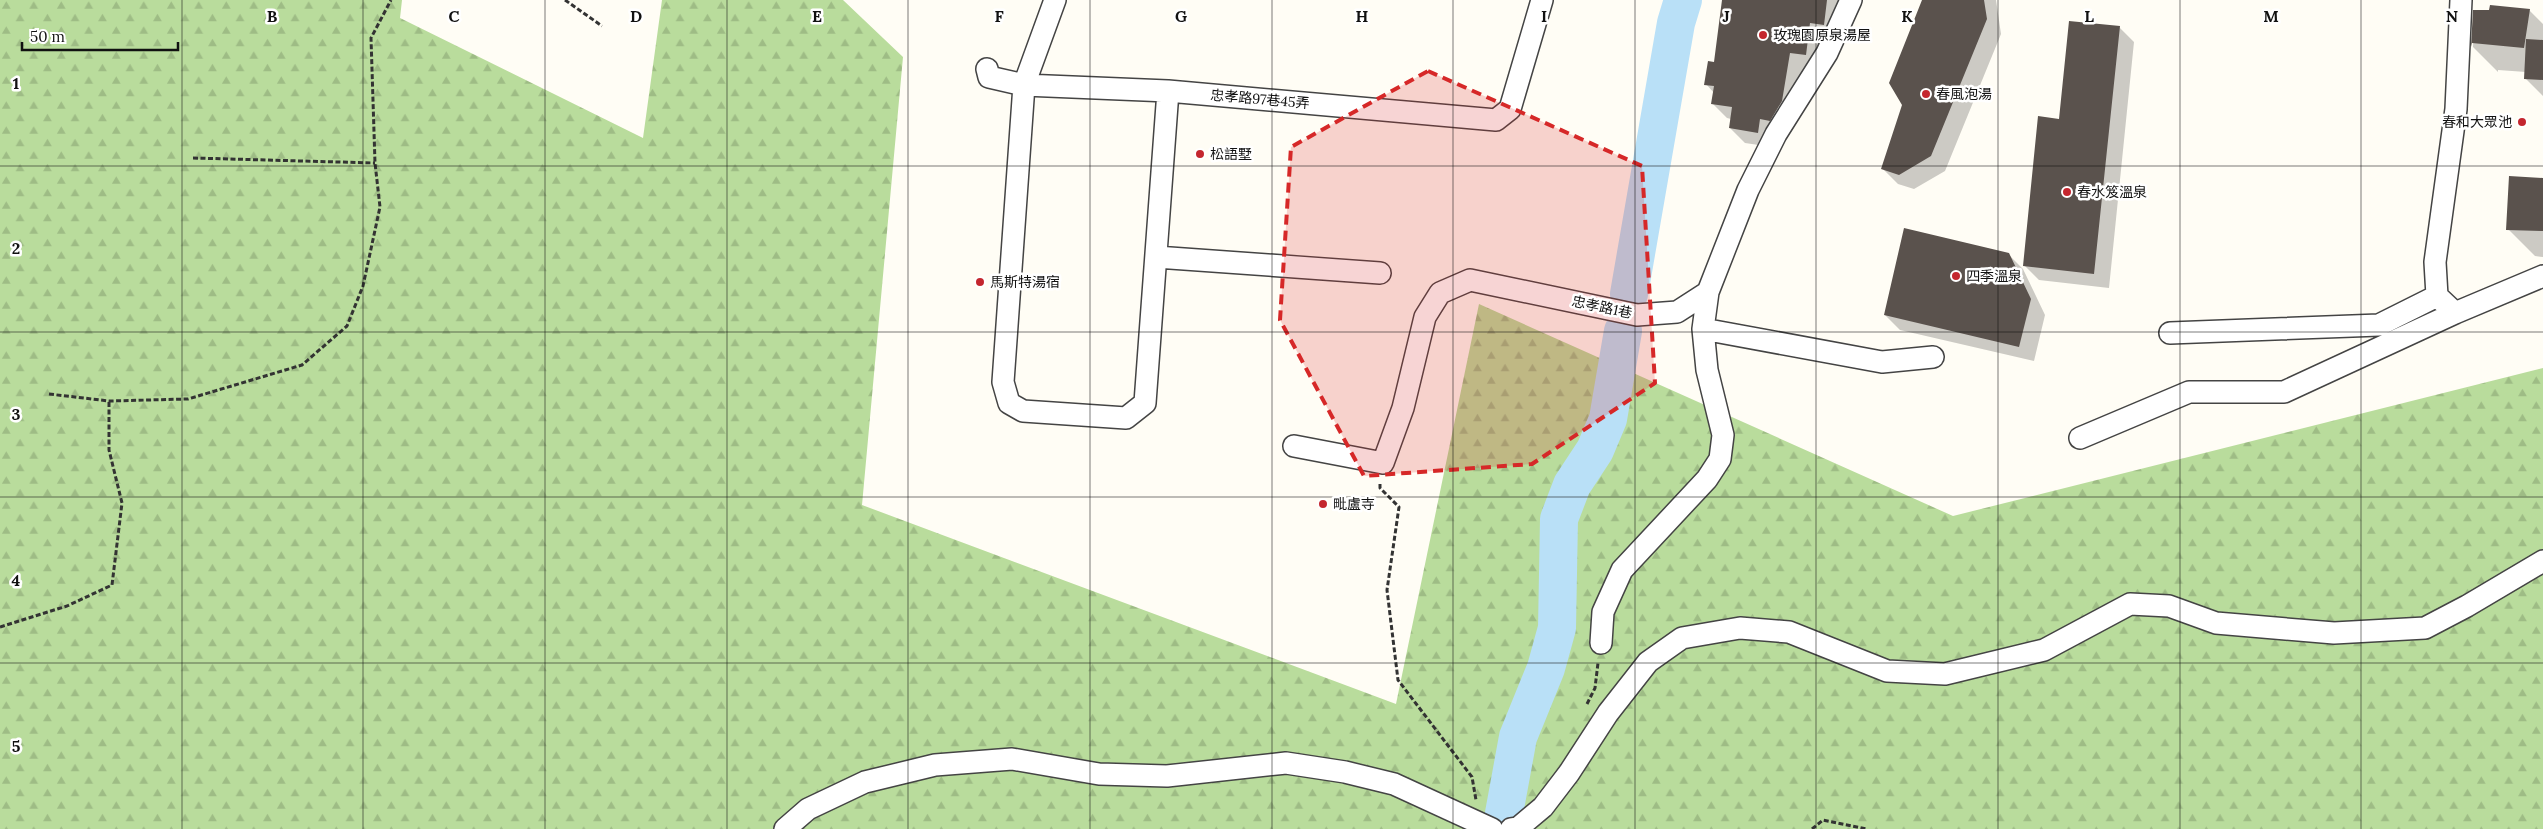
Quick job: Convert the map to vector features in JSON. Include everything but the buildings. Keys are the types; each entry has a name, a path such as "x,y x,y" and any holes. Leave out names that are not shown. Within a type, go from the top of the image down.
{"street":[{"path":"1055,0 1024,84 1003,382 1009,403 1023,411 1126,418 1144,403 1168,91"},
{"name":"忠孝路97巷45弄","path":"987,69 989,77 1024,84 1168,91 1496,120 1510,109 1542,0"},
{"path":"1601,643 1603,612 1622,570 1707,480 1720,459 1723,435 1707,370 1703,329 1708,292 1738,214 1768,150 1827,53 1851,0"},
{"path":"2455,312 2437,296 2435,262 2456,109 2461,0"},
{"path":"1156,257 1380,274"},
{"path":"2080,438 2189,392 2284,392 2455,312 2543,276"},
{"name":"忠孝路1巷","path":"1383,463 1403,408 1425,317 1440,293 1470,280 1637,315 1677,312 1708,292"},
{"path":"2170,333 2379,325 2437,296"},
{"path":"1703,329 1882,362 1933,358"},
{"path":"1294,446 1383,463"},
{"path":"1511,829 1518,828 1543,807 1569,773 1608,713 1648,662 1682,638 1740,628 1789,632 1887,671 1944,674 2044,650 2130,604 2169,606 2216,623 2334,634 2424,628 2468,606 2543,561"},
{"path":"785,829 808,809 865,782 935,765 1012,759 1099,774 1167,776 1286,763 1345,772 1394,784 1492,829"}],"path":[{"path":"49,394 109,401 188,399 302,365 347,326 363,286 380,207 375,163 371,38 391,0"},
{"path":"566,0 602,26"},
{"path":"193,158 375,163"},
{"path":"0,627 67,606 112,585 122,503 109,450 109,401"},
{"path":"1383,463 1380,488 1399,507 1387,590 1398,680 1472,777"},
{"path":"1812,829 1823,820 1868,829"}],"highlighted area":[{"path":"1428,71 1642,166 1655,383 1532,464 1364,476 1280,320 1291,147"}],"green space":[{"path":"0,0 402,0 400,18 643,138 662,0 843,0 903,57 862,505 1396,704 1479,304 1953,516 2543,368 2543,829 0,829"}],"waterway":[{"path":"1629,294 1676,23 1683,0"},
{"path":"1503,819 1518,737 1546,668 1557,628 1559,519 1572,485 1595,450 1608,419 1623,331"}],"place":[{"name":"玫瑰園原泉湯屋","path":"1763,35"},
{"name":"春風泡湯","path":"1926,94"},
{"name":"春和大眾池","path":"2522,122"},
{"name":"松語墅","path":"1200,154"},
{"name":"春水笈溫泉","path":"2067,192"},
{"name":"四季溫泉","path":"1956,276"},
{"name":"馬斯特湯宿","path":"980,282"},
{"name":"毗盧寺","path":"1323,504"}]}
